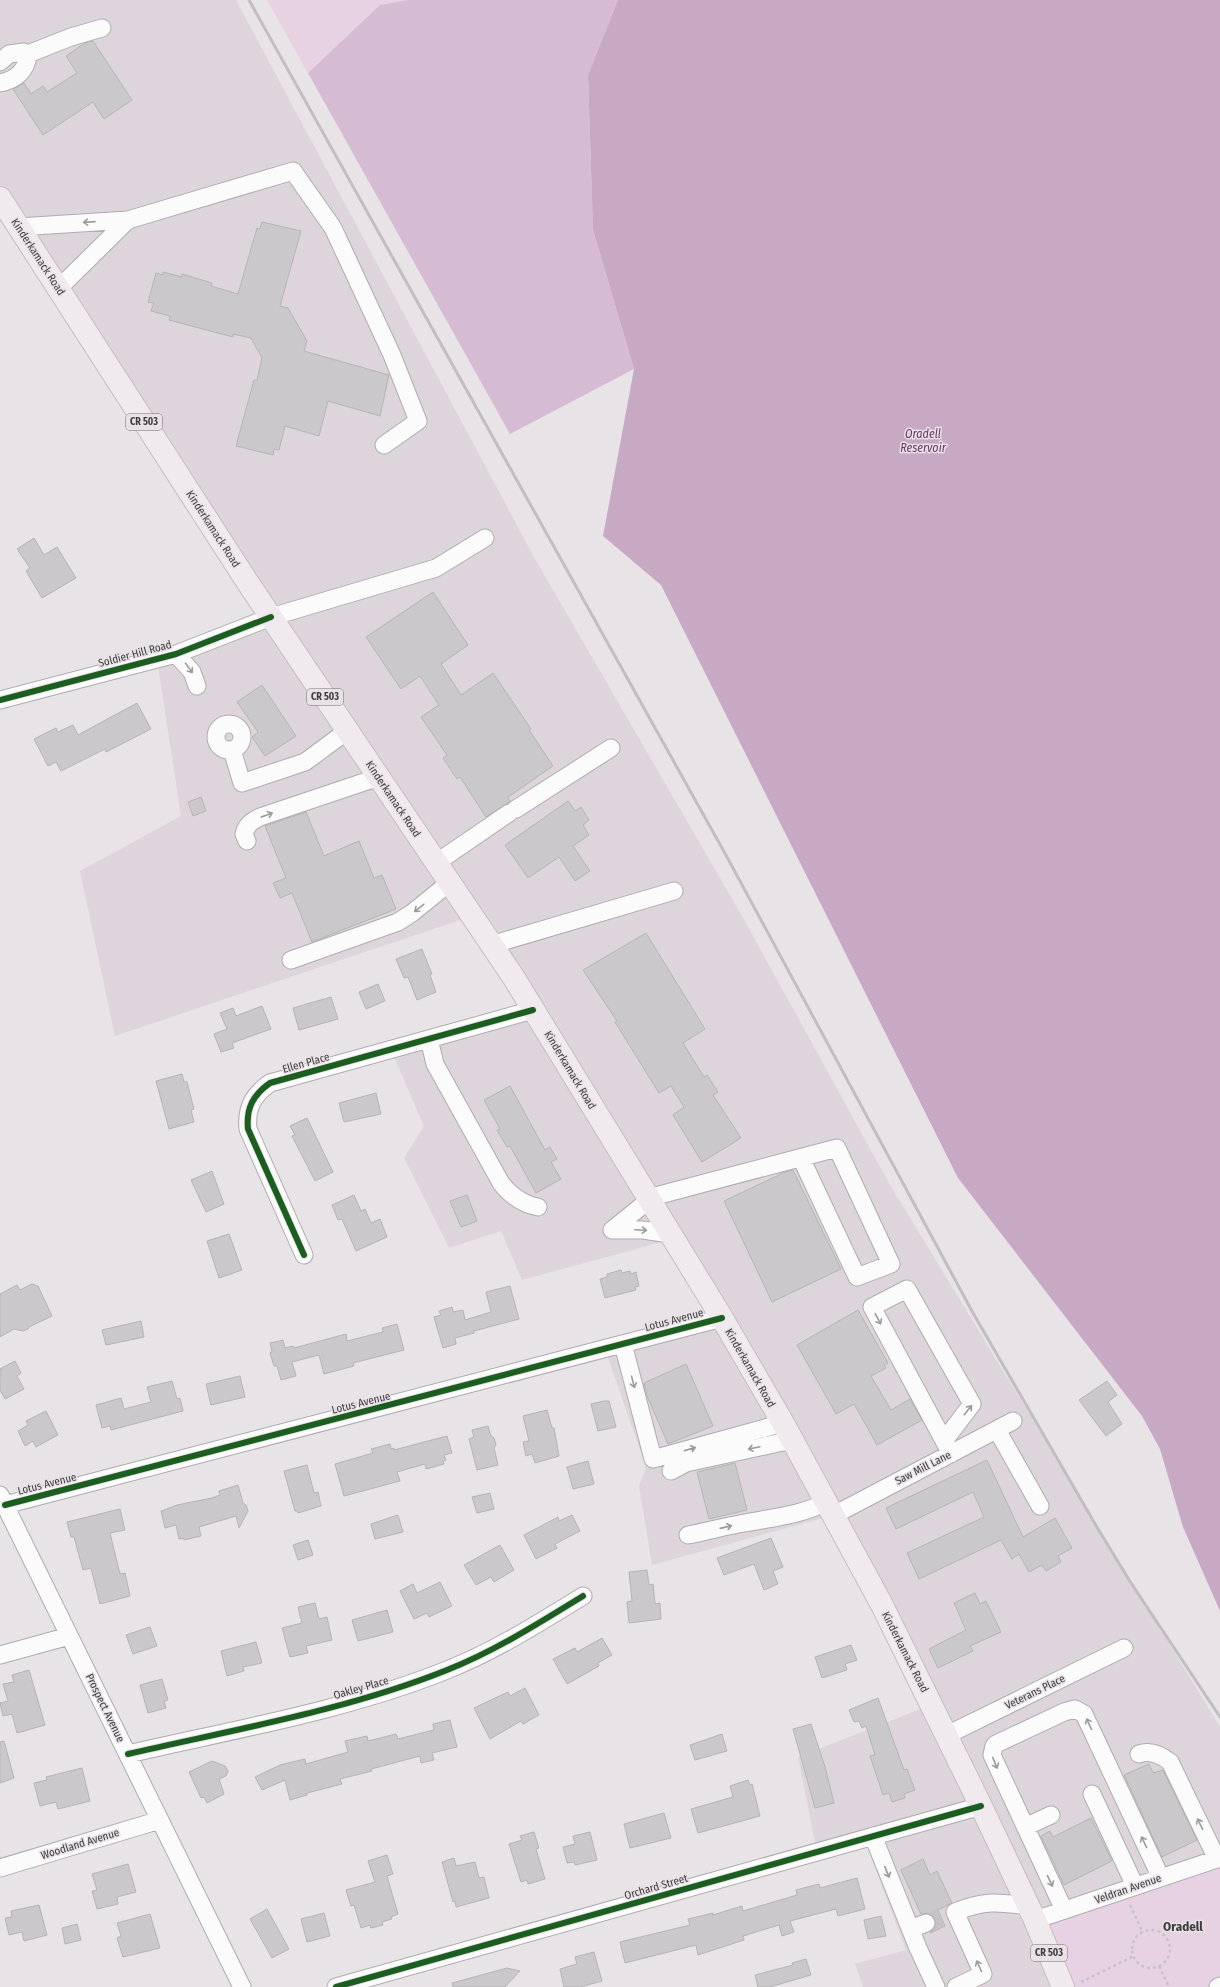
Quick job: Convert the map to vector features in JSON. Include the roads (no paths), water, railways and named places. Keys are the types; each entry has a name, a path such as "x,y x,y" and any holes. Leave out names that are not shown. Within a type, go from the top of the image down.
{"main road":[{"name":"Kinderkamack Road","path":"0,198 271,618 436,862 533,1010 722,1318 830,1508 947,1735 1032,1913 1070,1985"}],"street":[{"path":"0,62 9,54 24,52 28,54 70,37 102,28"},
{"path":"0,83 15,79 21,73 26,66 28,54"},
{"path":"18,227 128,220 293,171 333,228 392,355 418,421 384,445"},
{"path":"59,288 128,220"},
{"name":"Soldier Hill Road","path":"0,700 176,654 271,618 436,568 485,538"},
{"path":"176,654 192,672 197,686"},
{"path":"232,750 242,783 305,762 347,731"},
{"path":"436,862 512,811 611,748"},
{"path":"247,841 244,834 246,828 251,822 260,817 379,777"},
{"path":"291,960 398,922 412,914 449,883"},
{"path":"491,945 674,892"},
{"name":"Ellen Place","path":"304,1255 248,1128 247,1116 250,1103 258,1092 270,1084 533,1010"},
{"path":"429,1039 435,1064 500,1183 508,1193 523,1203 538,1207"},
{"path":"670,1234 643,1230 612,1230 649,1199 837,1148 891,1264 857,1277 801,1158"},
{"path":"907,1290 972,1404 947,1447 872,1307 907,1290"},
{"name":"Lotus Avenue","path":"3,1500 722,1318"},
{"path":"623,1344 653,1459 787,1431"},
{"name":"Saw Mill Lane","path":"688,1536 738,1524 797,1514 815,1508 830,1508 947,1447 997,1430 1013,1421"},
{"path":"997,1430 1040,1506"},
{"path":"671,1471 686,1463 787,1431"},
{"name":"Prospect Avenue","path":"3,1500 242,1987"},
{"name":"Oakley Place","path":"128,1754 330,1707 400,1688 477,1657 583,1596"},
{"path":"0,1655 70,1636"},
{"name":"Veterans Place","path":"947,1735 1124,1648"},
{"path":"1064,1910 995,1765 992,1755 994,1746 1056,1715 1070,1710 1079,1710 1084,1714 1161,1878"},
{"path":"1139,1754 1144,1752 1157,1754 1170,1762 1218,1858"},
{"path":"1092,1794 1129,1888"},
{"name":"Orchard Street","path":"336,1987 981,1806"},
{"path":"1025,1827 1051,1815"},
{"name":"Woodland Avenue","path":"0,1868 160,1820"},
{"path":"872,1836 918,1926 936,1987"},
{"name":"Veldran Avenue","path":"1032,1913 1064,1910 1218,1858"},
{"path":"956,1987 983,1974 948,1914 972,1905 990,1902 1032,1913"}],"water":[{"name":"Oradell Reservoir","path":"618,0 1220,0 1220,1611 1183,1527 1160,1449 1142,1416 958,1178 661,585 603,536 634,369 593,230 588,75"}],"tunnel":[{"path":"926,1923 941,1917"}],"railway":[{"path":"249,0 727,857 973,1313 1098,1529 1131,1583 1220,1717"}],"district":[{"name":"Oradell","path":"1183,1926"}]}
